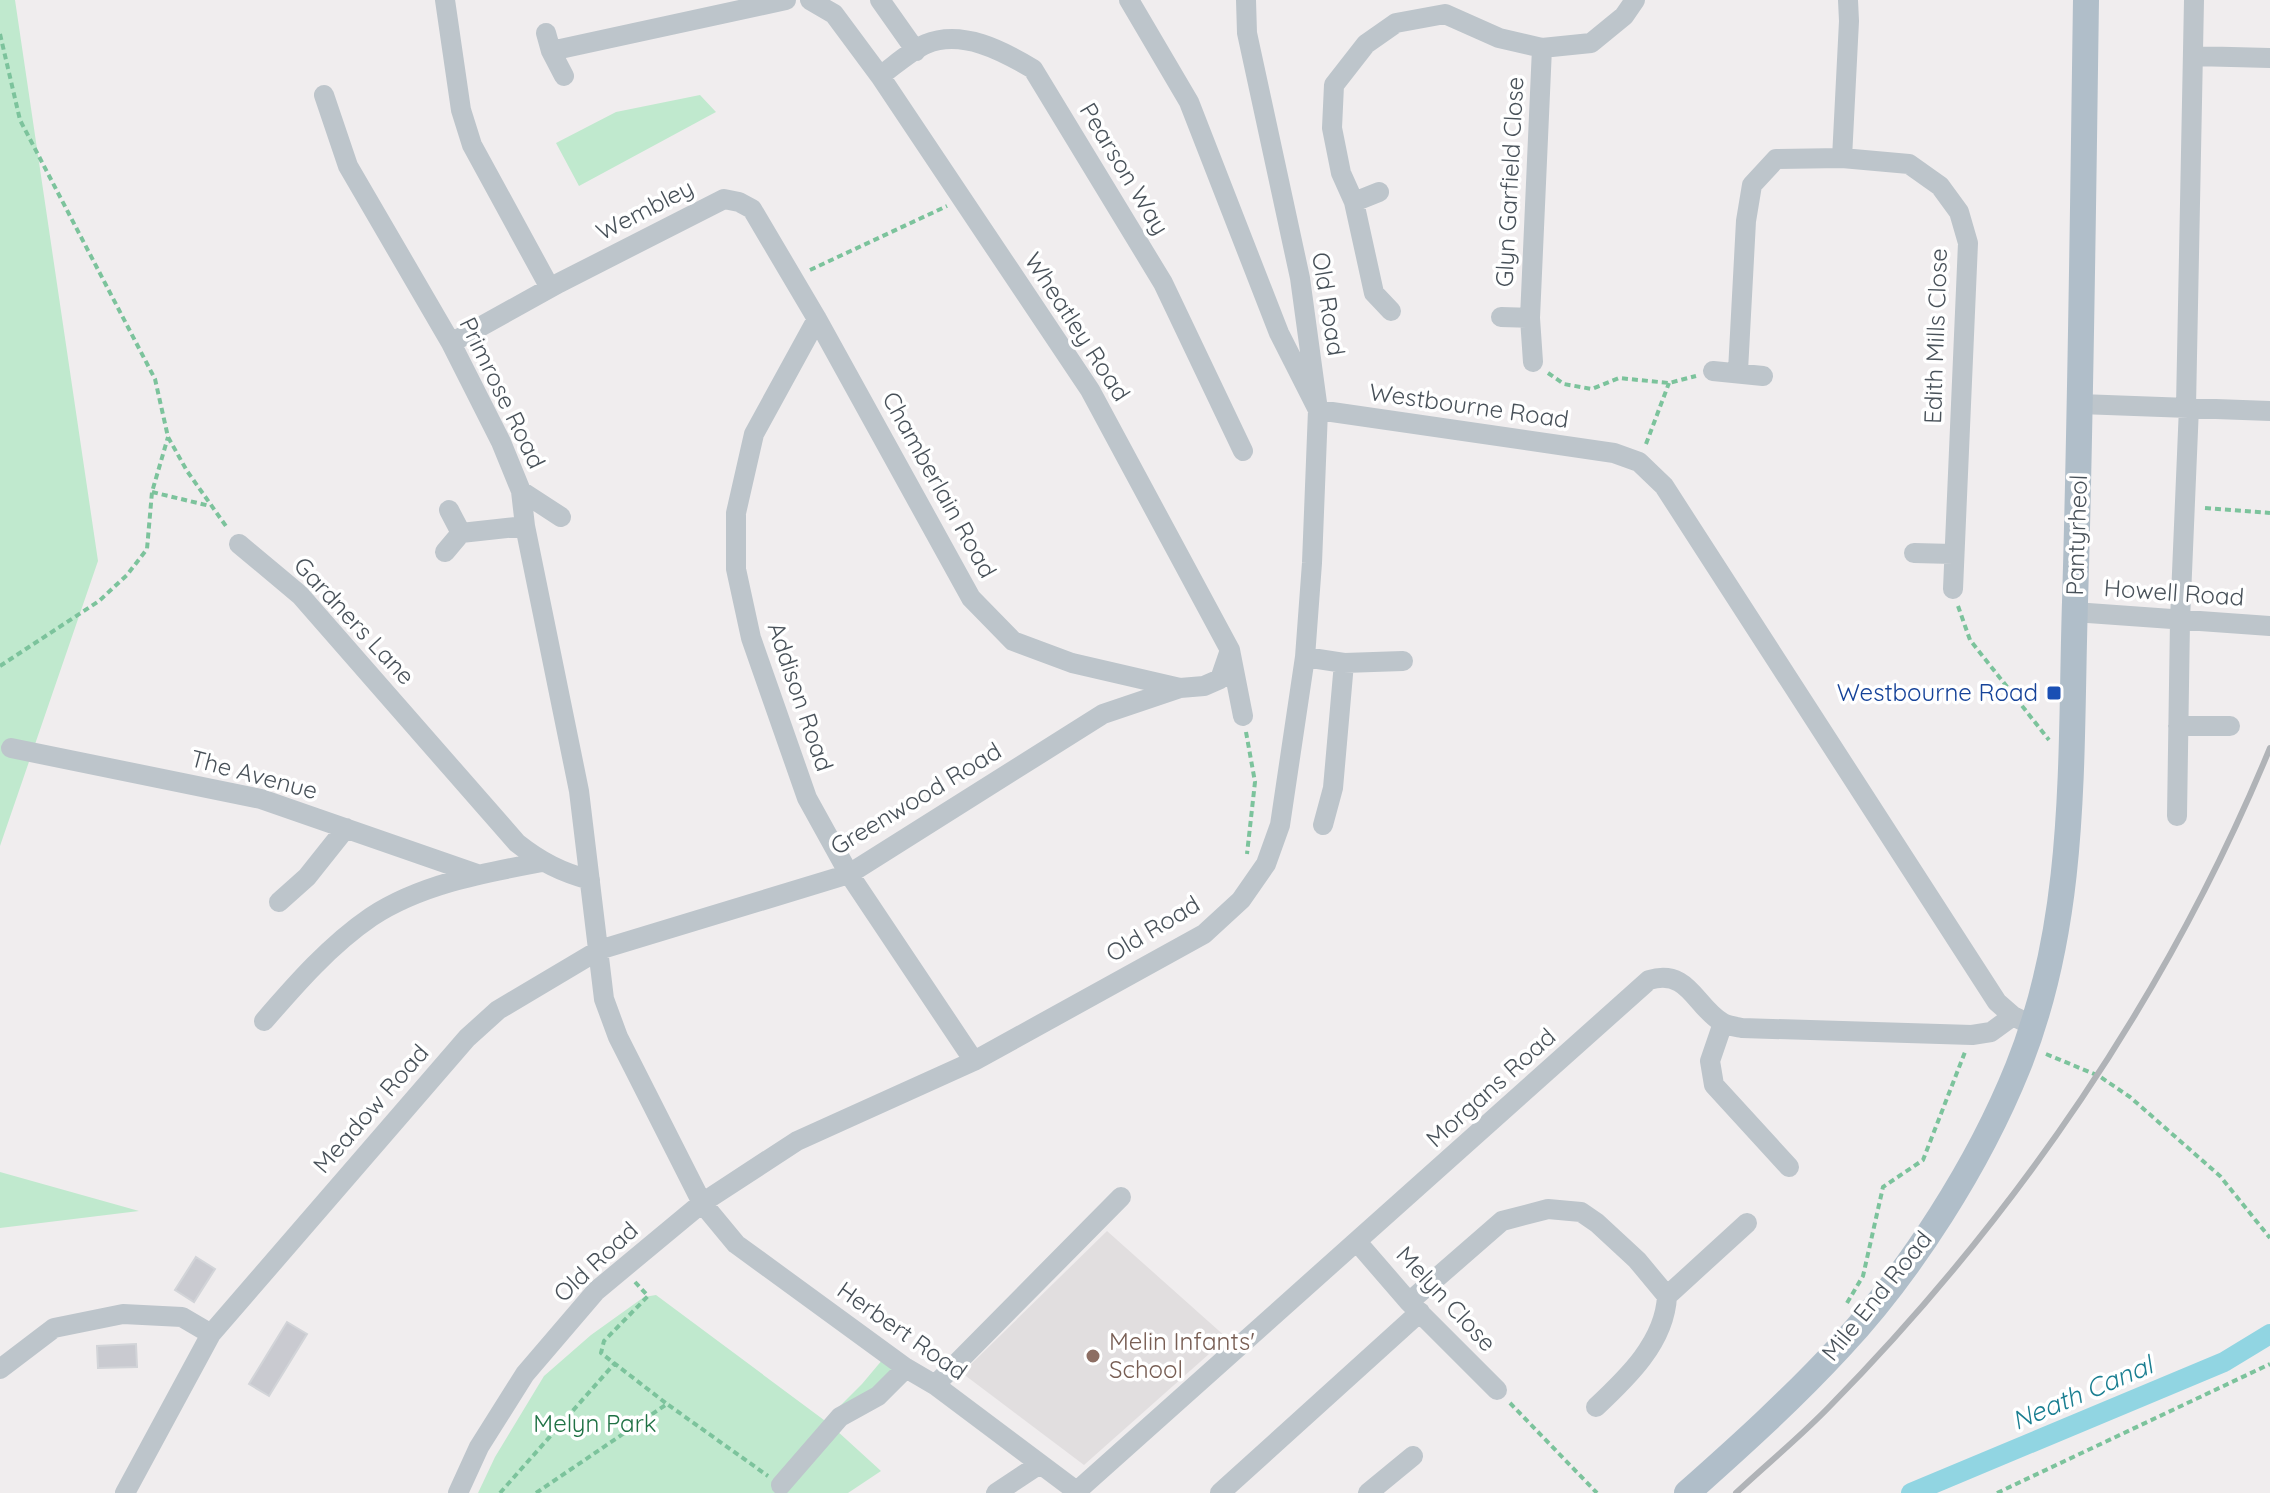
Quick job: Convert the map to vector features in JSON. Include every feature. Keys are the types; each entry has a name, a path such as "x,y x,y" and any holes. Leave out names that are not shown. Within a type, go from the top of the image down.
{"main road":[{"name":"Pantyrheol","path":"2022,1038 2042,1000 2060,920 2071,767 2086,0"},
{"name":"Mile End Road","path":"1687,1493 1744,1442 1841,1346 1917,1254 1999,1109 2022,1038"}],"street":[{"path":"445,0 461,110 472,145 554,286"},
{"path":"564,76 548,42 786,0"},
{"name":"Wheatley Road","path":"810,0 834,14 880,76 1090,390 1230,650 1243,716"},
{"path":"880,0 916,51"},
{"path":"1129,0 1189,102 1279,333 1318,410"},
{"name":"Old Road","path":"458,1493 479,1447 525,1374 596,1291 702,1203 797,1141 974,1061 1204,934 1241,900 1266,864 1280,825 1305,657 1318,410 1300,278 1247,33 1246,0"},
{"path":"1391,311 1374,293 1364,241 1354,202 1341,173 1332,128 1334,85 1366,44 1396,23 1445,7 1499,38 1542,48 1591,43 1624,16 1635,0"},
{"path":"1842,158 1848,0"},
{"path":"2177,816 2188,407 2194,0"},
{"name":"Pearson Way","path":"880,76 927,44 957,38 1003,51 1033,69 1163,283 1243,451"},
{"name":"Glyn Garfield Close","path":"1533,362 1530,318 1542,48"},
{"path":"2193,56 2270,58"},
{"name":"Primrose Road","path":"324,95 348,166 451,343 501,442 521,491 525,526 579,791 590,880"},
{"name":"Edith Mills Close","path":"1738,371 1746,221 1752,185 1776,159 1842,158 1909,164 1940,186 1959,212 1968,243 1953,589"},
{"path":"496,165 554,286"},
{"path":"1354,202 1379,192"},
{"name":"Wembley","path":"451,343 724,199 752,209 817,319"},
{"name":"Glyn Garfield Close","path":"1501,317 1530,318"},
{"name":"Chamberlain Road","path":"817,319 971,598 1013,641 1072,663 1180,688"},
{"name":"Addison Road","path":"817,319 754,434 736,513 736,569 751,638 807,798 849,874 974,1061"},
{"path":"1713,371 1738,371 1763,376"},
{"path":"2080,404 2270,411"},
{"name":"Westbourne Road","path":"1318,410 1614,453 1639,462 1664,486 2022,1038"},
{"path":"521,491 561,517"},
{"path":"449,510 461,533"},
{"path":"445,552 461,533 525,526"},
{"name":"Gardners Lane","path":"239,544 300,595 517,843 563,873 590,880"},
{"path":"1914,553 1953,554"},
{"name":"Howell Road","path":"2074,612 2270,626"},
{"name":"Greenwood Road","path":"599,950 849,874 1103,714 1180,688 1204,686 1220,679 1230,650"},
{"path":"1305,657 1344,663 1403,661"},
{"path":"1323,825 1333,788 1344,663"},
{"path":"2178,726 2230,726"},
{"name":"The Avenue","path":"11,748 261,799 477,874"},
{"path":"285,897 307,877 346,828"},
{"path":"264,1021 306,973 371,917 410,896 477,874 542,862"},
{"path":"590,880 604,999 618,1037 702,1203"},
{"name":"Meadow Road","path":"125,1493 211,1334 467,1038 498,1010 599,950"},
{"name":"Morgans Road","path":"1078,1492 1649,980 1663,976 1676,979 1723,1023"},
{"path":"1789,1167 1714,1085 1710,1061 1723,1023 1742,1028 1972,1035 1991,1032 2022,1038"},
{"path":"935,1385 1121,1197"},
{"name":"Herbert Road","path":"702,1203 736,1244 906,1368 935,1385 1078,1492"},
{"path":"1220,1493 1502,1221 1548,1209 1581,1212 1597,1223 1637,1260 1667,1296 1666,1313 1633,1372 1596,1407"},
{"path":"1667,1296 1747,1223"},
{"name":"Melyn Close","path":"1358,1243 1415,1307 1497,1390"},
{"path":"0,1369 54,1328 123,1314 182,1317 211,1334"},
{"path":"781,1485 840,1417 878,1396 906,1368"},
{"path":"1368,1493 1413,1456"},
{"path":"996,1493 1040,1464"}],"path":[{"path":"0,34 20,120 155,379 168,437 187,471 239,544"},
{"path":"794,278 963,199"},
{"path":"1533,362 1564,384 1592,389 1619,378 1669,383 1713,371"},
{"path":"1639,462 1669,383"},
{"path":"0,666 99,601 127,575 147,549 152,492 168,437"},
{"path":"152,492 212,506"},
{"path":"2185,506 2270,513"},
{"path":"1953,589 1970,640 2071,767"},
{"path":"1243,716 1255,782 1247,855"},
{"path":"1841,1313 1863,1276 1883,1187 1923,1160 1972,1035"},
{"path":"2022,1038 2107,1080 2130,1097 2220,1176 2270,1238"},
{"path":"623,1269 648,1296 604,1341 601,1353 781,1485"},
{"path":"500,1493 615,1363"},
{"path":"1997,1493 2270,1364"},
{"path":"1497,1390 1597,1493"},
{"path":"536,1493 667,1404"}],"shaded area":[{"name":"Melin Infants' School","path":"1107,1231 1227,1338 1084,1465 962,1373"}],"green space":[{"path":"0,0 15,0 98,561 0,846"},
{"path":"700,95 716,112 579,186 556,143 616,112"},
{"path":"0,1172 139,1211 0,1228"},
{"name":"Melyn Park","path":"656,1295 828,1423 833,1413 883,1359 908,1380 836,1430 881,1471 848,1493 478,1493 495,1457 544,1376 591,1335 644,1297"}],"building":[{"path":"196,1257 215,1269 194,1302 175,1290"},
{"path":"287,1322 307,1334 269,1396 249,1384"},
{"path":"136,1344 137,1367 98,1368 97,1346"}],"waterway":[{"name":"Neath Canal","path":"1911,1493 2224,1362 2270,1334"}],"railway":[{"path":"1736,1493 1818,1418 1897,1334 1962,1259 2024,1180 2135,1015 2184,928 2270,748"}],"place":[{"name":"Westbourne Road","path":"2054,693"},
{"name":"Melin Infants' School","path":"1093,1356"}]}
